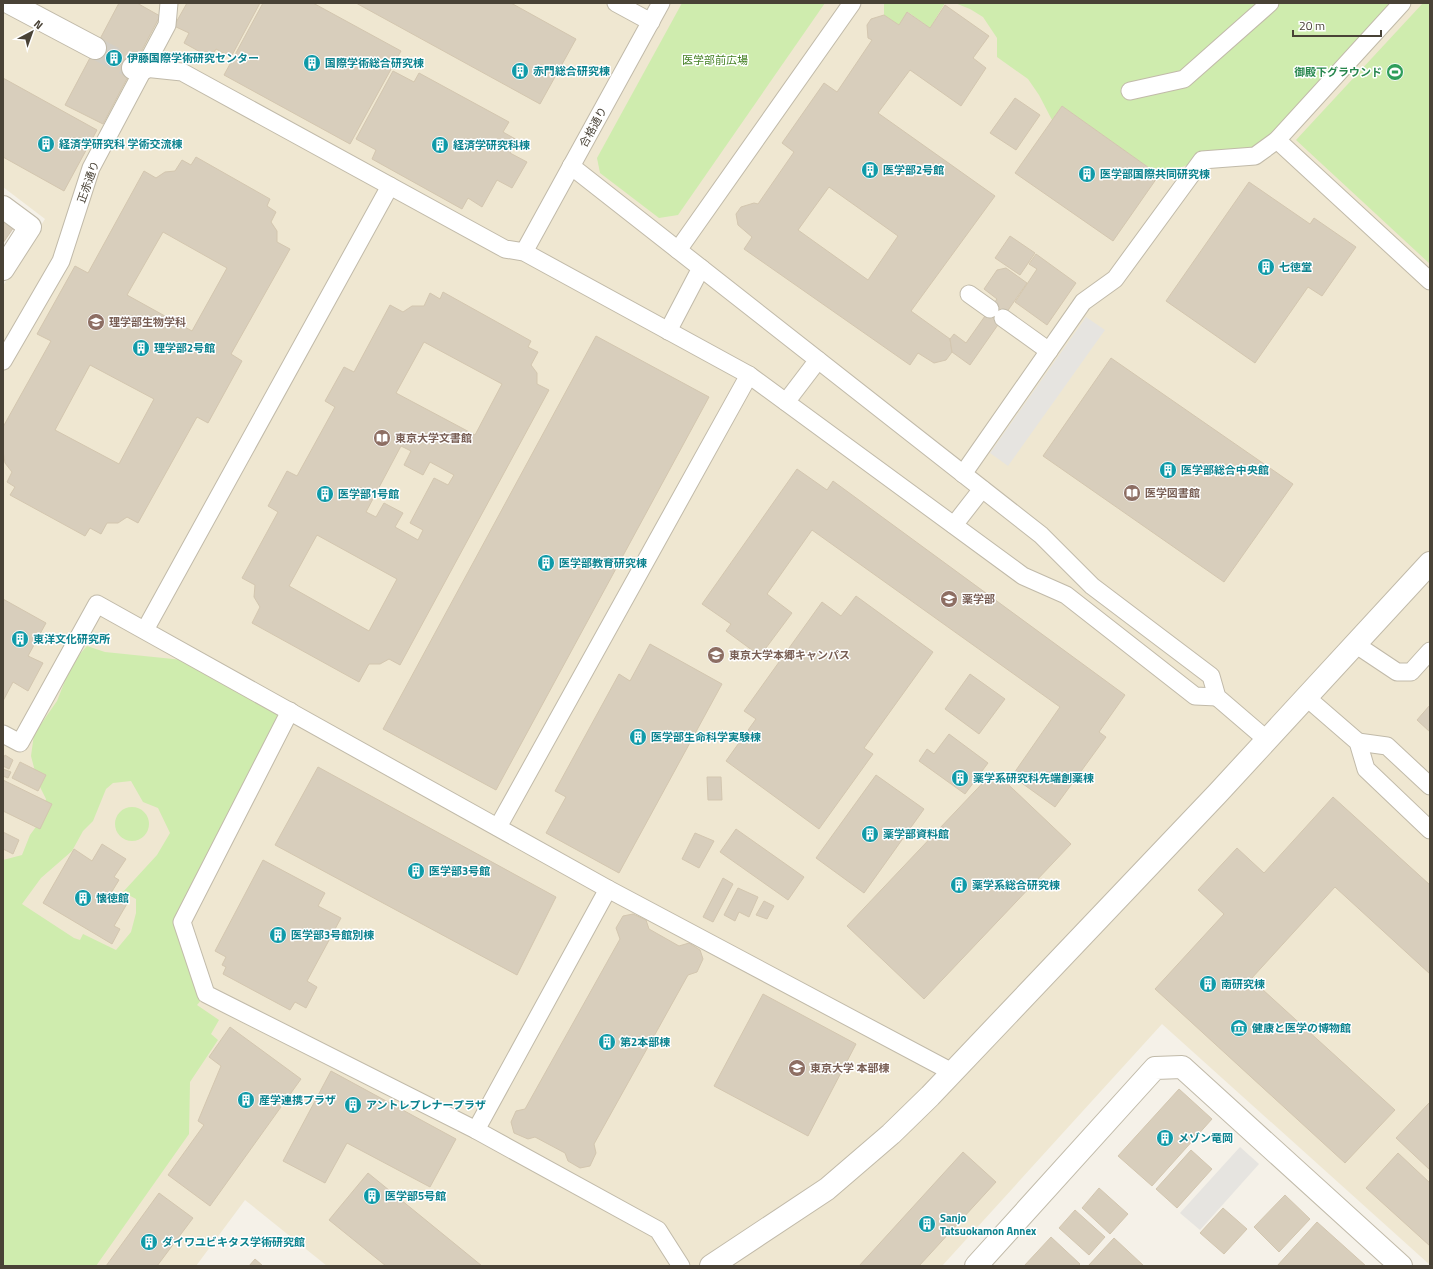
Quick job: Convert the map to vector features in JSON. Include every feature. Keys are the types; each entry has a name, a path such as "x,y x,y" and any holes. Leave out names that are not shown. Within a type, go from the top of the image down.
{"street":[{"path":"10,3 95,48"},
{"path":"3,207 30,227 3,270"},
{"path":"711,1266 828,1189 891,1134 1218,793 1266,739 1430,563"},
{"path":"980,1265 1155,1068 1182,1067 1401,1266"}],"lane":[{"name":"正赤通り","path":"3,361 61,261 91,168 138,68 167,25 170,3"},
{"path":"616,3 651,22"},
{"name":"合格通り","path":"524,252 661,3"},
{"path":"678,250 852,3"},
{"path":"1130,91 1184,79 1270,3"},
{"path":"963,474 1083,302 1115,279 1202,160 1255,156 1277,140 1399,4"},
{"path":"138,68 182,72 506,249 524,252 749,375 1023,576 1066,595 1195,696 1217,697"},
{"path":"1277,140 1430,281"},
{"path":"571,166 1041,535 1092,586 1211,676 1217,697 1266,739"},
{"path":"145,630 390,186"},
{"path":"668,331 701,268"},
{"path":"969,294 1049,351"},
{"path":"786,402 818,360"},
{"path":"498,827 749,375"},
{"path":"954,525 982,489"},
{"path":"3,734 20,743 97,604 608,888 952,1072"},
{"path":"1355,644 1397,672 1411,672 1430,651"},
{"path":"1306,697 1358,742 1366,769 1430,830"},
{"path":"290,711 182,922 206,994 476,1130 658,1230 681,1266"},
{"path":"1358,742 1387,746 1430,786"},
{"path":"476,1130 608,888"}],"shaded area":[{"name":"東京大学本郷キャンパス","path":"3,3 1430,3 1430,1265 1162,1024 942,1266 327,1266 245,1200 196,1266 3,1266 3,286 45,219 3,187"},
{"path":"1086,317 1105,330 1008,466 990,453"},
{"path":"1240,1147 1259,1164 1200,1230 1180,1213"}],"green space":[{"name":"医学部前広場","path":"682,3 825,3 678,215 659,218 600,173 597,158"},
{"path":"884,3 945,3 930,28 908,12 899,25 884,15"},
{"path":"955,3 1396,3 1255,156 1202,160 1159,175 1062,106 1052,120 1039,95 1028,79 997,57 997,38 983,17 970,9"},
{"name":"御殿下グラウンド","path":"1423,3 1430,3 1430,264 1296,140"},
{"path":"87,646 105,652 183,660 284,713 177,923 203,998 197,1005 219,1020 211,1034 218,1040 190,1082 189,1134 96,1266 3,1266 3,860 22,855 30,835 38,824 44,811 46,799 38,783 31,756 34,734 57,701 72,663","holes":["131,781 143,802 158,808 170,833 157,855 123,892 136,899 136,913 131,932 116,950 83,934 80,940 74,938 22,904 41,878 72,851 83,831 93,821 106,789 113,783"]},
{"path":"135,807 144,812 148,817 148,831 144,836 139,840 129,841 125,840 116,831 115,821 116,817 125,808"}],"building":[{"name":"伊藤国際学術研究センター","path":"119,3 137,3 160,16 103,124 65,105"},
{"path":"187,3 260,3 231,57 216,49 211,58 184,43 189,33 174,26"},
{"name":"国際学術総合研究棟","path":"263,3 313,3 401,51 350,144 224,75"},
{"name":"赤門総合研究棟","path":"356,3 511,3 576,39 540,104"},
{"name":"医学部2号館","path":"945,5 989,36 973,58 986,68 961,106 910,70 878,113 995,196 911,311 950,339 952,352 946,360 934,363 918,353 910,365 744,249 752,237 738,225 736,214 741,207 754,203 758,204 794,152 782,143 824,83 837,92 872,40 868,38 867,25 871,19 884,15 899,25 907,12 930,28","holes":["829,187 898,236 868,280 798,230"]},
{"name":"経済学研究科棟","path":"393,71 414,82 419,73 509,122 503,132 517,140 510,153 527,162 512,188 497,180 482,207 468,198 462,209 372,159 376,150 356,139"},
{"name":"経済学研究科 学術交流棟","path":"3,78 97,130 64,191 3,157"},
{"path":"1015,98 1040,115 1016,150 990,133"},
{"name":"医学部国際共同研究棟","path":"1062,106 1159,175 1113,241 1015,173"},
{"name":"理学部2号館","path":"196,157 270,199 267,206 276,212 271,222 277,231 277,242 290,249 231,354 242,361 208,423 197,417 138,523 127,517 118,523 107,523 101,534 90,528 85,536 10,495 15,487 7,482 12,472 5,463 3,451 3,427 51,341 37,334 75,266 88,273 144,171 156,178 165,172 175,171 182,160 191,165","holes":["163,232 227,268 192,331 127,295","90,365 154,399 119,464 55,430"]},
{"name":"七徳堂","path":"1249,182 1310,224 1314,218 1356,247 1322,296 1308,287 1255,363 1166,301"},
{"path":"3,219 14,227 3,243"},
{"path":"1010,236 1035,253 1020,275 995,258"},
{"path":"1036,254 1076,283 1047,325 1015,302 1037,269 1029,264"},
{"path":"1006,268 1027,283 970,365 952,352 950,339 954,334 966,343 997,299 984,289 997,270"},
{"name":"医学部1号館","path":"443,292 531,341 528,347 538,352 531,365 537,373 537,384 549,390 400,665 389,659 380,664 369,664 359,682 252,623 260,607 254,597 255,585 242,578 278,512 268,506 287,471 297,476 335,407 325,401 344,367 354,372 390,305 403,312 412,306 424,306 430,293 440,299","holes":["424,342 502,384 475,435 396,393","401,446 411,451 404,465 423,475 430,462 454,475 448,485 434,478 410,523 423,530 418,540 395,527 403,513 384,503 376,517 366,512","317,535 397,579 369,631 289,586"]},
{"name":"医学部教育研究棟","path":"596,336 709,397 496,790 383,729"},
{"name":"医学部総合中央館","path":"1111,358 1293,484 1224,582 1043,456"},
{"path":"797,469 827,490 833,481 1125,695 1099,732 1106,737 1055,807 1012,776 1060,707 812,530 767,594 792,613 760,656 726,631 731,624 702,604"},
{"path":"856,596 933,652 864,748 873,754 819,829 726,761 756,719 744,711 822,602 841,616"},
{"name":"東洋文化研究所","path":"3,599 46,623 28,656 43,663 28,691 13,682 3,701"},
{"name":"医学部生命科学実験棟","path":"650,644 722,684 619,873 546,833 566,797 555,791 619,674 630,681"},
{"path":"970,674 1005,699 979,734 945,709"},
{"path":"1430,705 1430,732 1417,720"},
{"name":"薬学系研究科先端創薬棟","path":"949,734 988,763 965,794 919,761 927,749 934,754"},
{"path":"5,755 13,760 9,769 3,766 3,759"},
{"path":"20,762 46,775 38,791 12,778"},
{"name":"医学部3号館","path":"318,767 556,897 517,975 275,845"},
{"path":"3,769 11,772 8,778 3,776"},
{"name":"薬学系総合研究棟","path":"994,771 1071,844 924,999 847,926"},
{"name":"薬学部資料館","path":"876,775 924,809 864,893 816,858"},
{"path":"707,777 721,777 722,800 708,800"},
{"path":"3,780 52,804 40,829 3,811"},
{"name":"南研究棟","path":"1333,797 1430,885 1430,974 1335,887 1251,979 1395,1110 1345,1163 1155,989 1224,914 1198,890 1237,848 1264,873"},
{"path":"736,829 804,877 788,900 720,852"},
{"path":"3,832 19,840 13,854 3,849"},
{"path":"695,833 714,841 699,868 682,859"},
{"name":"懐徳館","path":"102,844 126,859 114,877 119,880 111,893 128,902 114,926 120,929 112,944 43,903 74,849 92,861"},
{"name":"医学部3号館別棟","path":"263,860 325,893 318,906 341,918 307,981 317,987 306,1008 295,1002 290,1010 223,974 226,967 222,965 226,957 215,951"},
{"path":"723,878 733,884 713,922 703,917"},
{"path":"738,888 758,897 749,917 739,912 735,921 724,915"},
{"path":"764,901 774,906 767,919 756,915"},
{"name":"第2本部棟","path":"633,914 646,920 649,929 679,946 689,943 700,950 703,959 697,972 688,975 594,1144 596,1153 590,1166 580,1168 568,1161 565,1153 535,1137 528,1139 514,1133 511,1122 516,1111 525,1109 620,939 616,928 623,916"},
{"path":"763,994 856,1044 808,1136 714,1086"},
{"name":"産学連携プラザ","path":"230,1027 301,1079 210,1206 168,1175 204,1125 198,1121 221,1066 209,1057"},
{"name":"アントレプレナープラザ","path":"331,1071 456,1139 430,1187 347,1143 325,1183 283,1161"},
{"name":"メゾン竜岡","path":"1179,1089 1212,1119 1152,1186 1118,1156"},
{"path":"1429,1103 1430,1104 1430,1170 1396,1138"},
{"path":"1191,1150 1212,1169 1177,1208 1156,1189"},
{"name":"Sanjo Tatsuokamon Annex","path":"963,1152 996,1182 919,1266 859,1266"},
{"path":"1398,1153 1430,1183 1430,1246 1366,1188"},
{"name":"医学部5号館","path":"368,1173 482,1266 386,1266 329,1220"},
{"path":"1099,1188 1128,1214 1110,1234 1082,1208"},
{"name":"ダイワユビキタス学術研究館","path":"159,1193 193,1218 157,1266 106,1266"},
{"path":"1285,1195 1310,1219 1279,1252 1254,1227"},
{"path":"1223,1208 1247,1229 1224,1254 1200,1233"},
{"path":"1075,1210 1105,1237 1089,1255 1059,1228"},
{"path":"1317,1222 1366,1266 1277,1266"},
{"path":"1051,1237 1080,1264 1078,1266 1024,1266"},
{"path":"1114,1238 1144,1266 1088,1266"},
{"path":"255,1259 263,1266 249,1266"}],"tunnel":[{"path":"95,48 133,68"}],"place":[{"name":"伊藤国際学術研究センター","path":"114,58"},
{"name":"国際学術総合研究棟","path":"312,63"},
{"name":"赤門総合研究棟","path":"520,71"},
{"name":"御殿下グラウンド","path":"1395,72"},
{"name":"経済学研究科 学術交流棟","path":"46,144"},
{"name":"経済学研究科棟","path":"440,145"},
{"name":"医学部2号館","path":"870,170"},
{"name":"医学部国際共同研究棟","path":"1087,174"},
{"name":"七徳堂","path":"1266,267"},
{"name":"理学部生物学科","path":"96,322"},
{"name":"理学部2号館","path":"141,348"},
{"name":"東京大学文書館","path":"382,438"},
{"name":"医学部総合中央館","path":"1168,470"},
{"name":"医学図書館","path":"1132,493"},
{"name":"医学部1号館","path":"325,494"},
{"name":"医学部教育研究棟","path":"546,563"},
{"name":"薬学部","path":"949,599"},
{"name":"東洋文化研究所","path":"20,639"},
{"name":"東京大学本郷キャンパス","path":"716,655"},
{"name":"医学部生命科学実験棟","path":"638,737"},
{"name":"薬学系研究科先端創薬棟","path":"960,778"},
{"name":"薬学部資料館","path":"870,834"},
{"name":"医学部3号館","path":"416,871"},
{"name":"薬学系総合研究棟","path":"959,885"},
{"name":"懐徳館","path":"83,898"},
{"name":"医学部3号館別棟","path":"278,935"},
{"name":"南研究棟","path":"1208,984"},
{"name":"健康と医学の博物館","path":"1239,1028"},
{"name":"第2本部棟","path":"607,1042"},
{"name":"東京大学 本部棟","path":"797,1068"},
{"name":"産学連携プラザ","path":"246,1100"},
{"name":"アントレプレナープラザ","path":"353,1105"},
{"name":"メゾン竜岡","path":"1165,1138"},
{"name":"医学部5号館","path":"372,1196"},
{"name":"Sanjo Tatsuokamon Annex","path":"927,1224"},
{"name":"ダイワユビキタス学術研究館","path":"149,1242"}]}
